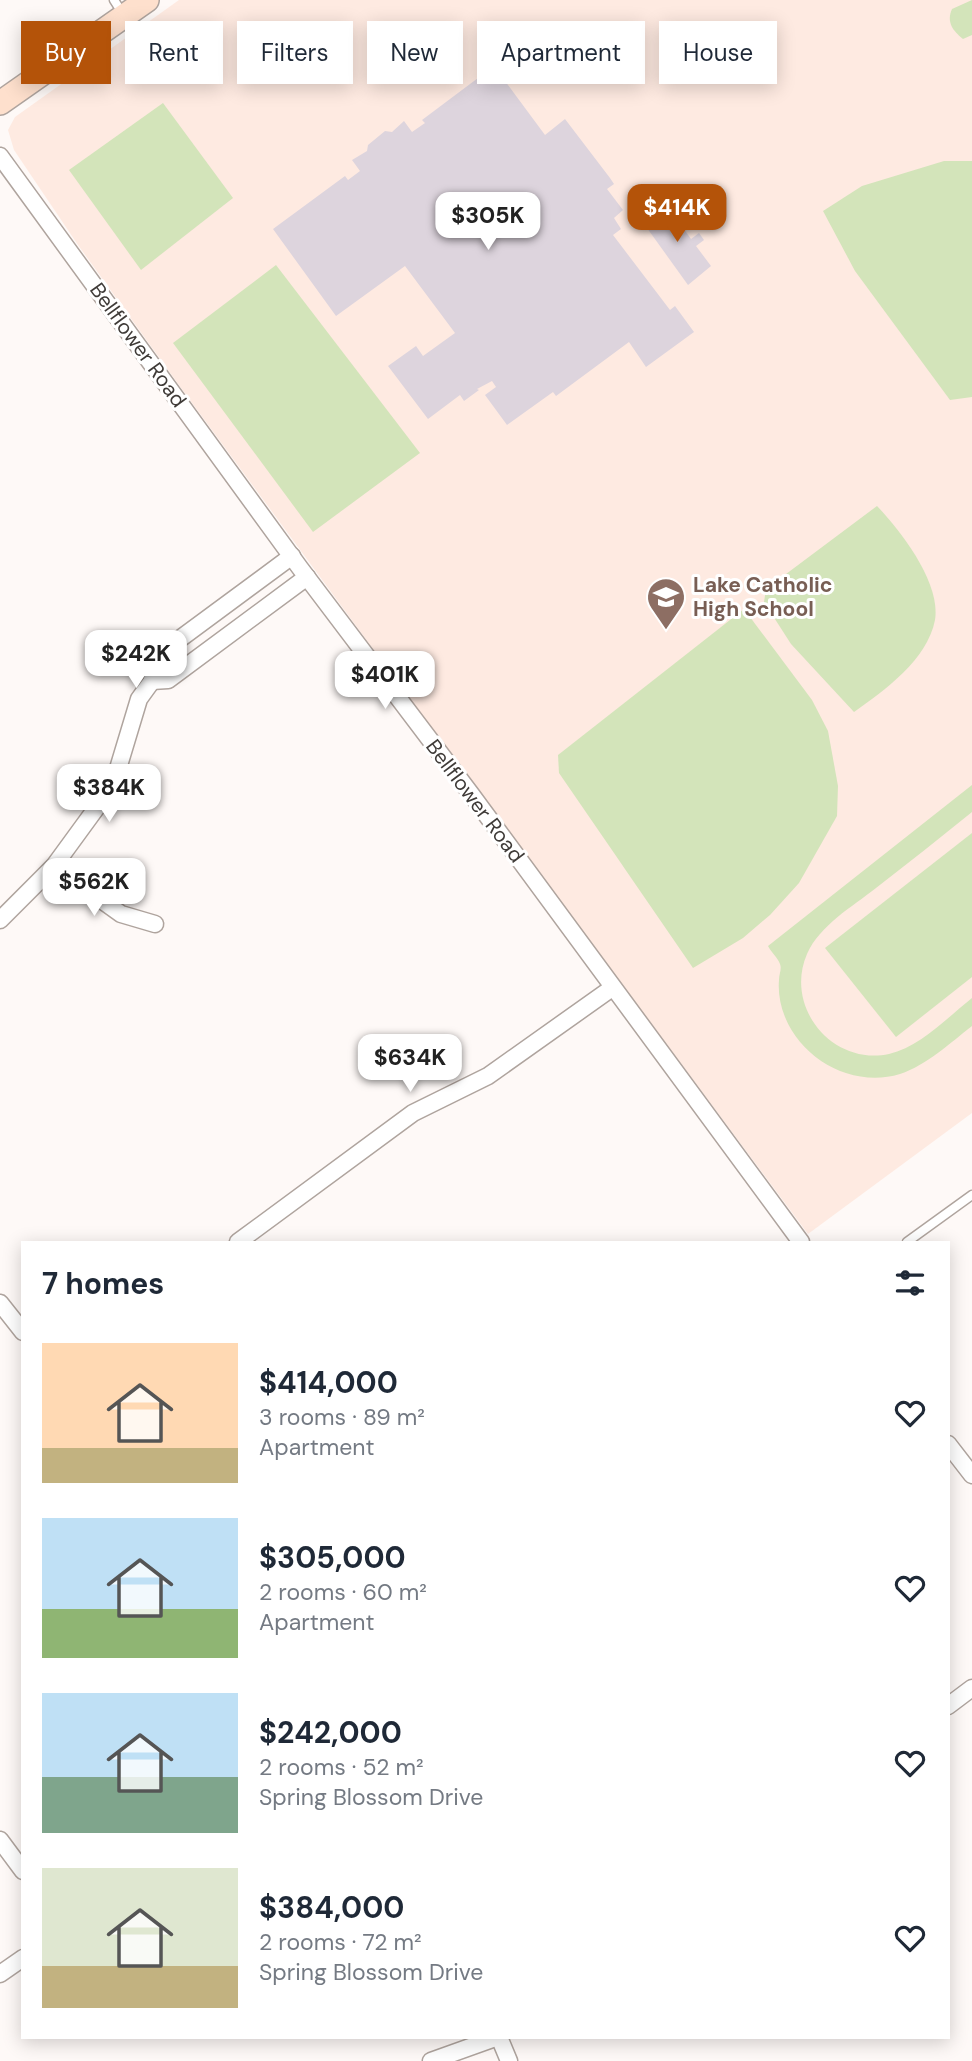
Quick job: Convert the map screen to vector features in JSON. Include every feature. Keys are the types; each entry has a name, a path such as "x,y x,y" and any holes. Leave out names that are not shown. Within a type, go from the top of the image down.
{"main road":[{"path":"0,103 119,8 148,0"}],"street":[{"name":"Bellflower Road","path":"0,156 307,577 471,794 800,1241"},
{"path":"0,920 54,866 108,792 117,772 139,699 152,681 154,663 177,641 292,556"},
{"path":"152,681 168,680 307,577"},
{"path":"54,866 121,914 155,924"},
{"path":"239,1241 413,1113 488,1076 612,988"},
{"path":"0,1303 21,1329"},
{"path":"950,1447 972,1475"},
{"path":"950,1704 972,1688"},
{"path":"0,1840 21,1868"},
{"path":"0,1974 21,1959"},
{"path":"431,2061 492,2039"},
{"path":"499,2039 509,2061"}],"lane":[{"path":"908,1241 972,1195"}],"shaded area":[{"name":"Lake Catholic High School","path":"179,0 972,0 972,1113 808,1234 181,388 78,245 14,150 8,130 15,117 61,84 111,84 111,49 125,39 125,84 223,84 223,21 150,21"}],"green space":[{"path":"972,0 972,35 963,39 952,26 950,14 952,9"},
{"path":"163,103 233,198 141,270 69,170"},
{"path":"944,161 972,161 972,397 950,400 855,271 823,211 862,186"},
{"path":"276,265 420,453 313,532 173,343"},
{"path":"877,506 897,529 926,574 932,590 935,620 930,635 914,661 891,684 854,712 791,644 764,602 766,589"},
{"path":"744,609 812,700 828,731 838,786 837,816 799,883 770,915 743,938 693,968 559,773 558,755"},
{"path":"972,785 972,812 820,934 807,954 802,974 802,994 808,1012 818,1028 832,1042 849,1051 868,1055 889,1054 912,1045 972,998 972,1026 929,1059 900,1074 865,1077 832,1067 817,1058 793,1033 781,1003 780,964 768,946"},
{"path":"972,833 972,977 896,1037 825,948"}],"building":[{"path":"477,79 477,84 507,84 545,135 565,119 614,184 607,189 623,210 614,218 621,229 613,235 670,310 675,306 694,332 646,367 629,342 556,396 553,392 507,425 485,395 496,387 492,381 477,389 479,390 464,401 460,395 428,419 388,366 416,346 423,356 455,333 405,266 336,316 273,229 345,176 348,180 360,171 352,160 367,151 368,145 385,131 392,132 404,121 412,132 425,123 422,120"},
{"path":"665,203 691,239 699,233 704,240 696,246 711,266 688,285 642,221"}],"place":[{"name":"Lake Catholic High School","path":"666,631"}]}
